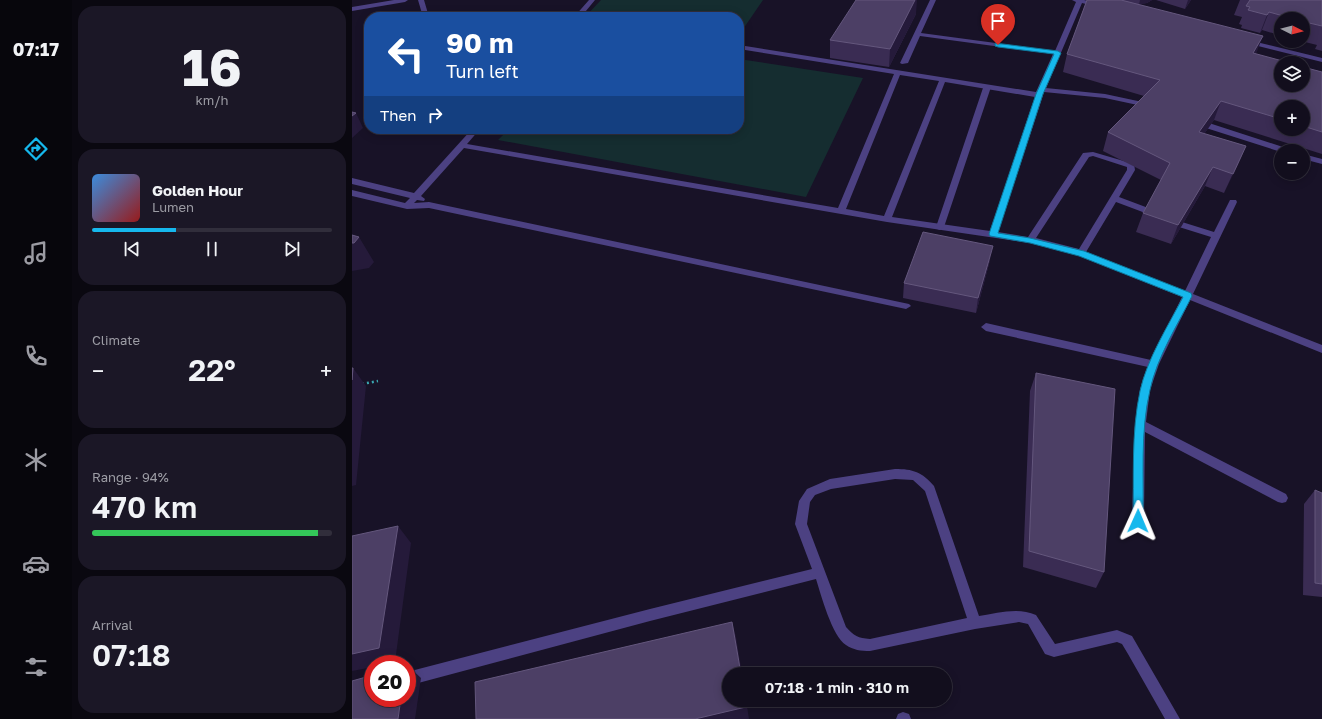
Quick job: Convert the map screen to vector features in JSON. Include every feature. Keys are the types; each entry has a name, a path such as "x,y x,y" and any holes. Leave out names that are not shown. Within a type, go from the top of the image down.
{"street":[{"path":"352,9 405,0"},
{"path":"421,0 425,12"},
{"path":"581,12 592,0"},
{"path":"904,63 933,0"},
{"path":"993,234 1040,92 1058,53 1077,0 1102,6"},
{"path":"917,34 1058,53"},
{"path":"1238,39 1322,60"},
{"path":"744,48 987,87 1105,96 1147,106"},
{"path":"841,210 898,72"},
{"path":"888,219 943,79"},
{"path":"940,227 987,87"},
{"path":"1209,126 1274,147"},
{"path":"407,206 472,134"},
{"path":"462,145 888,219 1030,240 1081,253 1322,349"},
{"path":"1030,240 1086,155 1093,154 1130,166 1131,170 1081,253"},
{"path":"1310,158 1322,162"},
{"path":"352,181 417,196 429,205"},
{"path":"352,193 407,206 429,205 906,306"},
{"path":"1114,198 1148,211"},
{"path":"1138,521 1140,424 1145,390 1154,364 1233,202"},
{"path":"1182,225 1217,236"},
{"path":"986,327 1154,364"},
{"path":"1140,424 1282,498"},
{"path":"975,623 930,489 921,478 912,474 895,474 830,484 811,492 805,501 800,524 841,631 849,640 857,644 870,645 975,623 1019,616 1032,619 1050,649 1054,650 1118,636 1127,640 1133,649 1173,719"},
{"path":"416,677 650,614 818,573"}],"path":[{"path":"359,385 378,382"}],"green space":[{"path":"601,0 763,0 744,28 744,12 590,12"},
{"path":"744,60 863,78 806,197 498,140 504,134 744,134"}],"building":[{"path":"856,0 915,0 890,49 830,40"},
{"path":"1087,0 1121,0 1263,36 1253,53 1274,59 1274,92 1310,92 1310,69 1322,72 1322,132 1310,128 1310,100 1274,100 1274,117 1221,101 1199,132 1246,146 1233,174 1213,167 1178,225 1143,213 1170,163 1108,132 1160,80 1067,54"},
{"path":"1250,0 1322,0 1322,26 1310,23 1310,12 1274,12 1274,13 1269,12 1267,15 1248,10 1250,7 1246,6"},
{"path":"923,232 993,246 978,298 904,283"},
{"path":"352,235 359,237 354,243 352,243"},
{"path":"1036,373 1115,389 1104,572 1029,551"},
{"path":"1315,490 1322,493 1322,584 1315,583"},
{"path":"398,526 379,648 352,654 352,536"},
{"path":"732,622 740,667 722,667 722,707 746,707 695,719 476,719 475,682"},
{"path":"364,678 364,707 400,707 398,719 352,719 352,681"}],"route":[{"path":"998,45 1058,53 1039,94 993,234 1030,240 1081,253 1188,296 1154,364 1145,390 1140,424 1138,521"}]}
